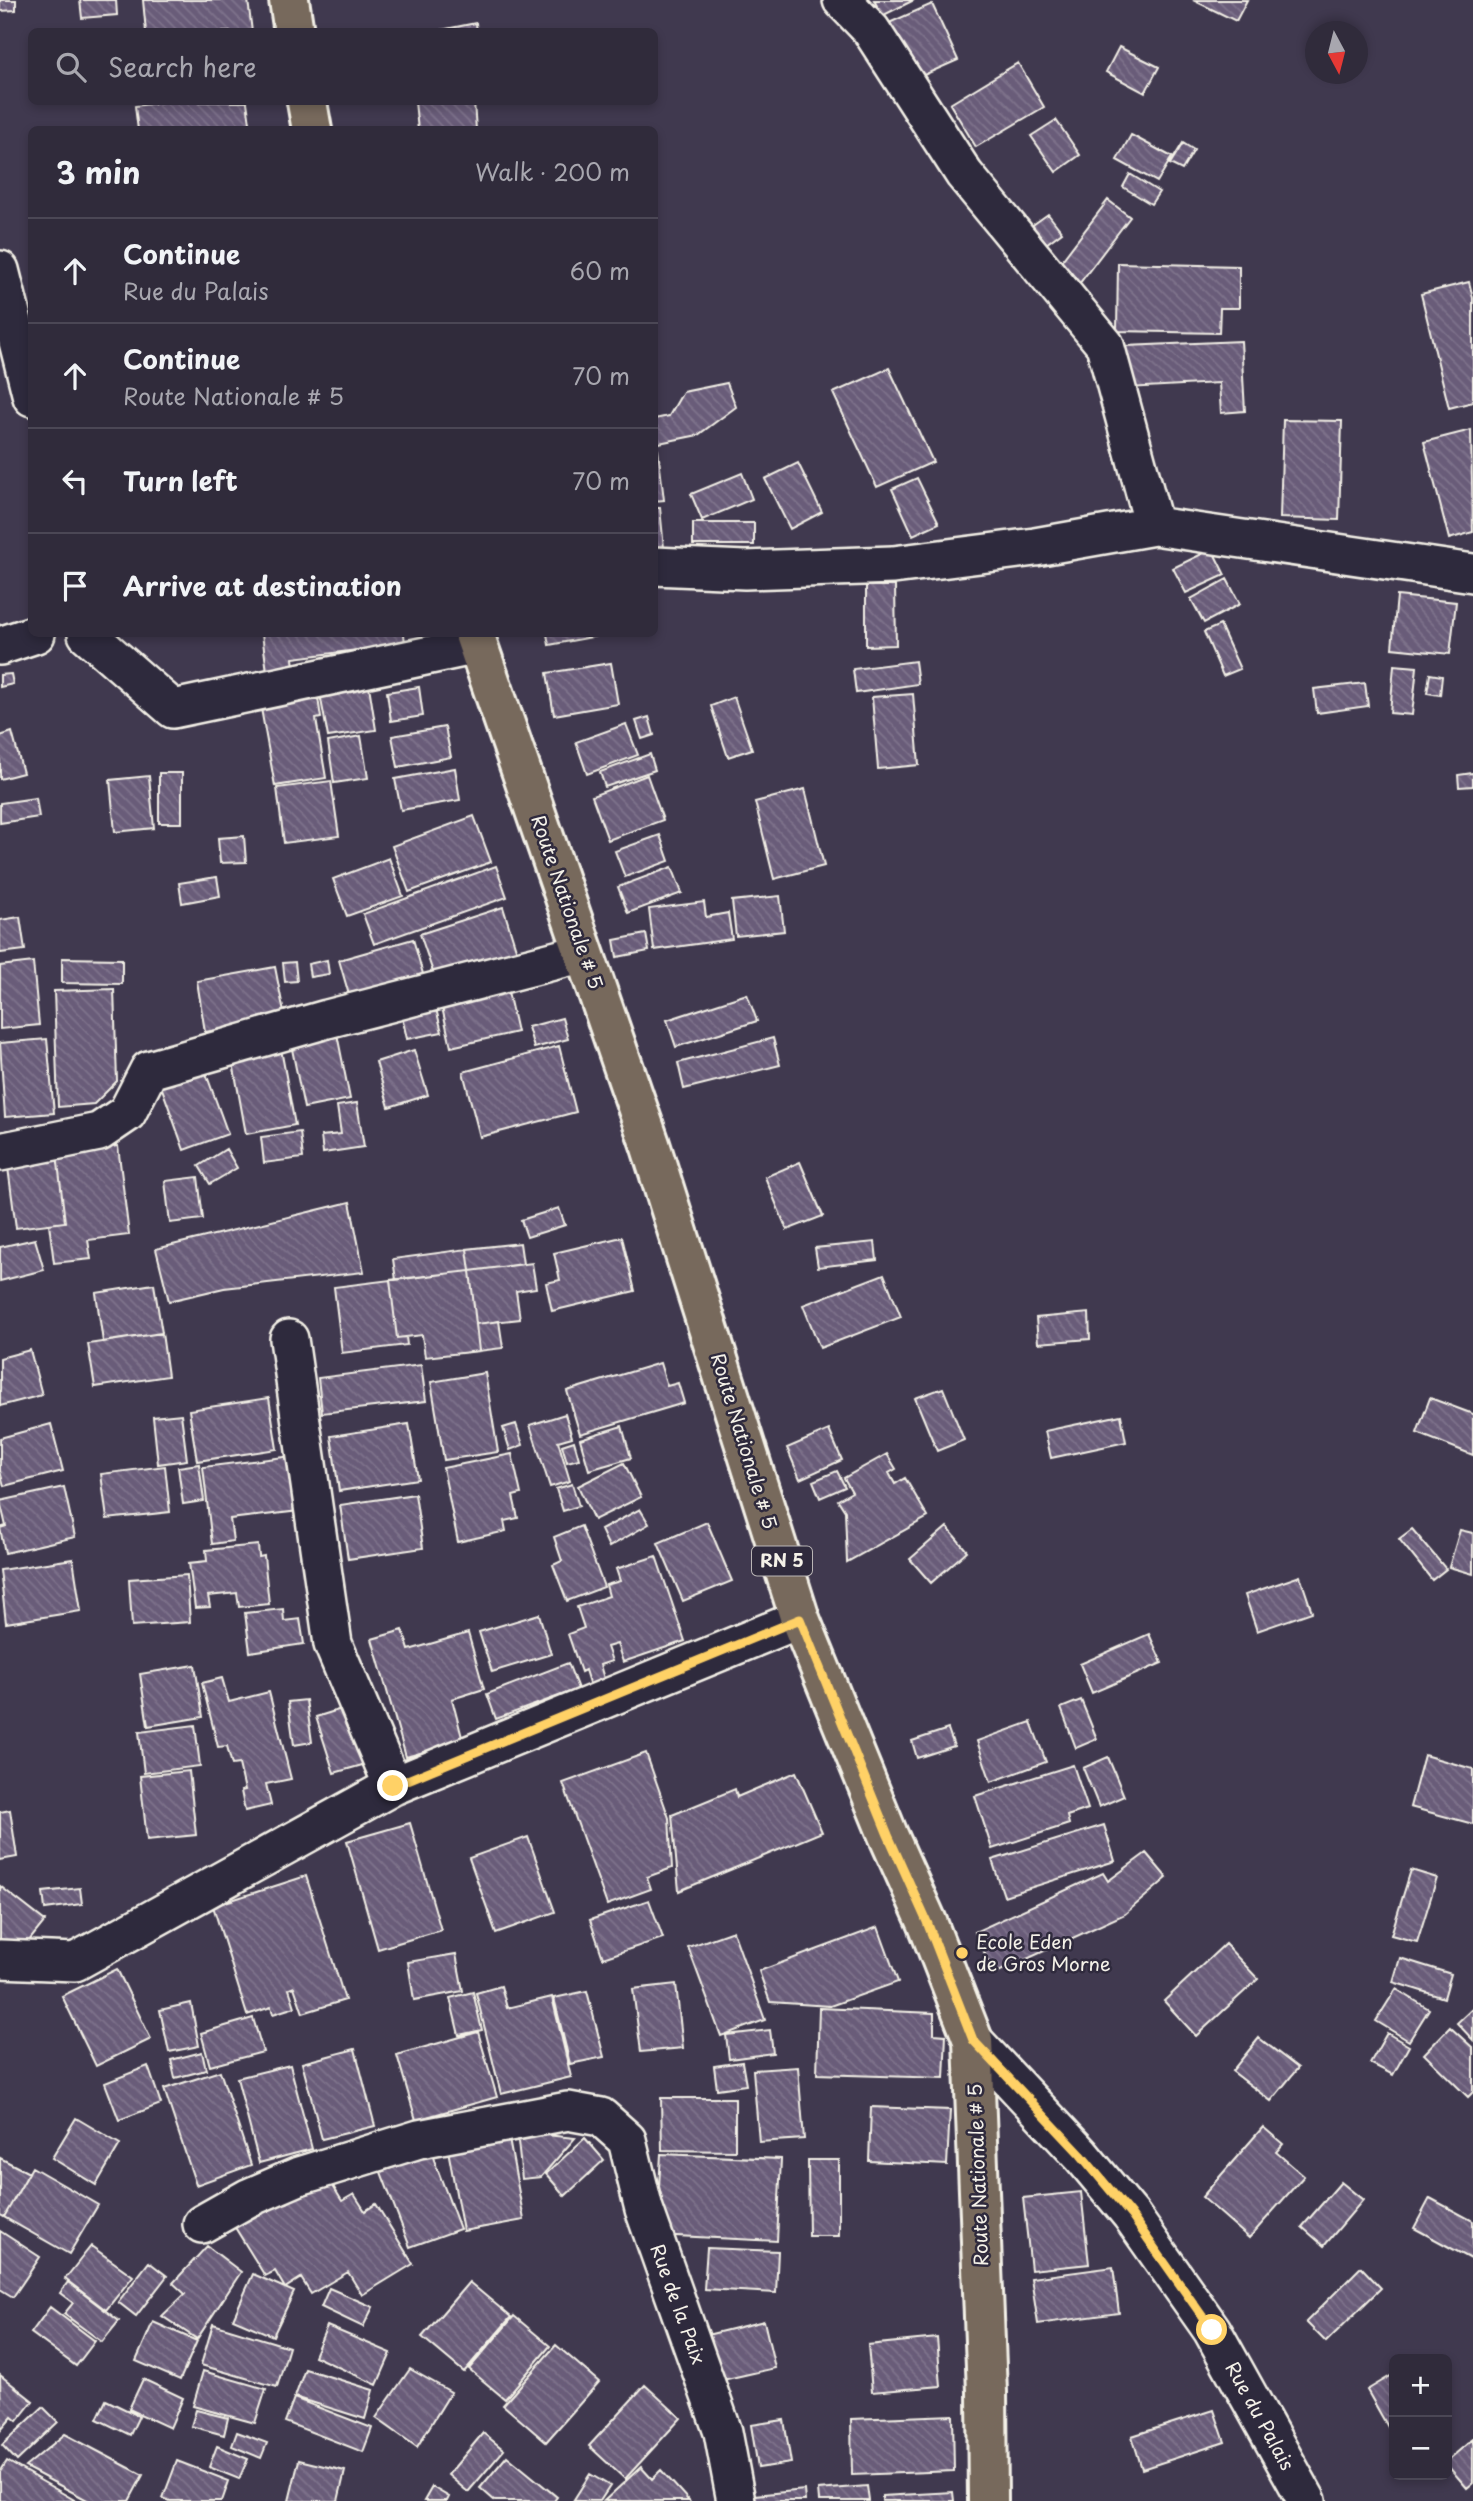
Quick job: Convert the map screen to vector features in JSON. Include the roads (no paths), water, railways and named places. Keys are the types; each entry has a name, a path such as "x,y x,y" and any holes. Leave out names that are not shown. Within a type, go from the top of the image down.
{"main road":[{"path":"289,0 293,28"},
{"path":"308,105 311,126"},
{"name":"Route Nationale # 5","path":"476,639 650,1144 800,1619 888,1835 927,1922 973,2040 987,2392 988,2501"}],"street":[{"path":"842,0 871,30 964,174 1105,345 1154,526"},
{"path":"0,270 28,381"},
{"path":"658,566 745,570 893,565 1035,547 1154,526 1473,573"},
{"path":"0,646 28,637"},
{"path":"90,637 173,709 476,639"},
{"path":"0,1152 99,1132 127,1113 149,1070 327,1019 584,953"},
{"path":"289,1339 333,1644 393,1786"},
{"path":"0,1959 75,1962 393,1786 800,1619"},
{"name":"Rue du Palais","path":"973,2040 1081,2155 1131,2215 1212,2330 1307,2501"},
{"name":"Rue de la Paix","path":"202,2224 248,2198 299,2176 419,2139 568,2111 601,2117 627,2140 644,2209 723,2432 736,2501"}],"place":[{"name":"Ecole Eden de Gros Morne","path":"962,1953"}]}
